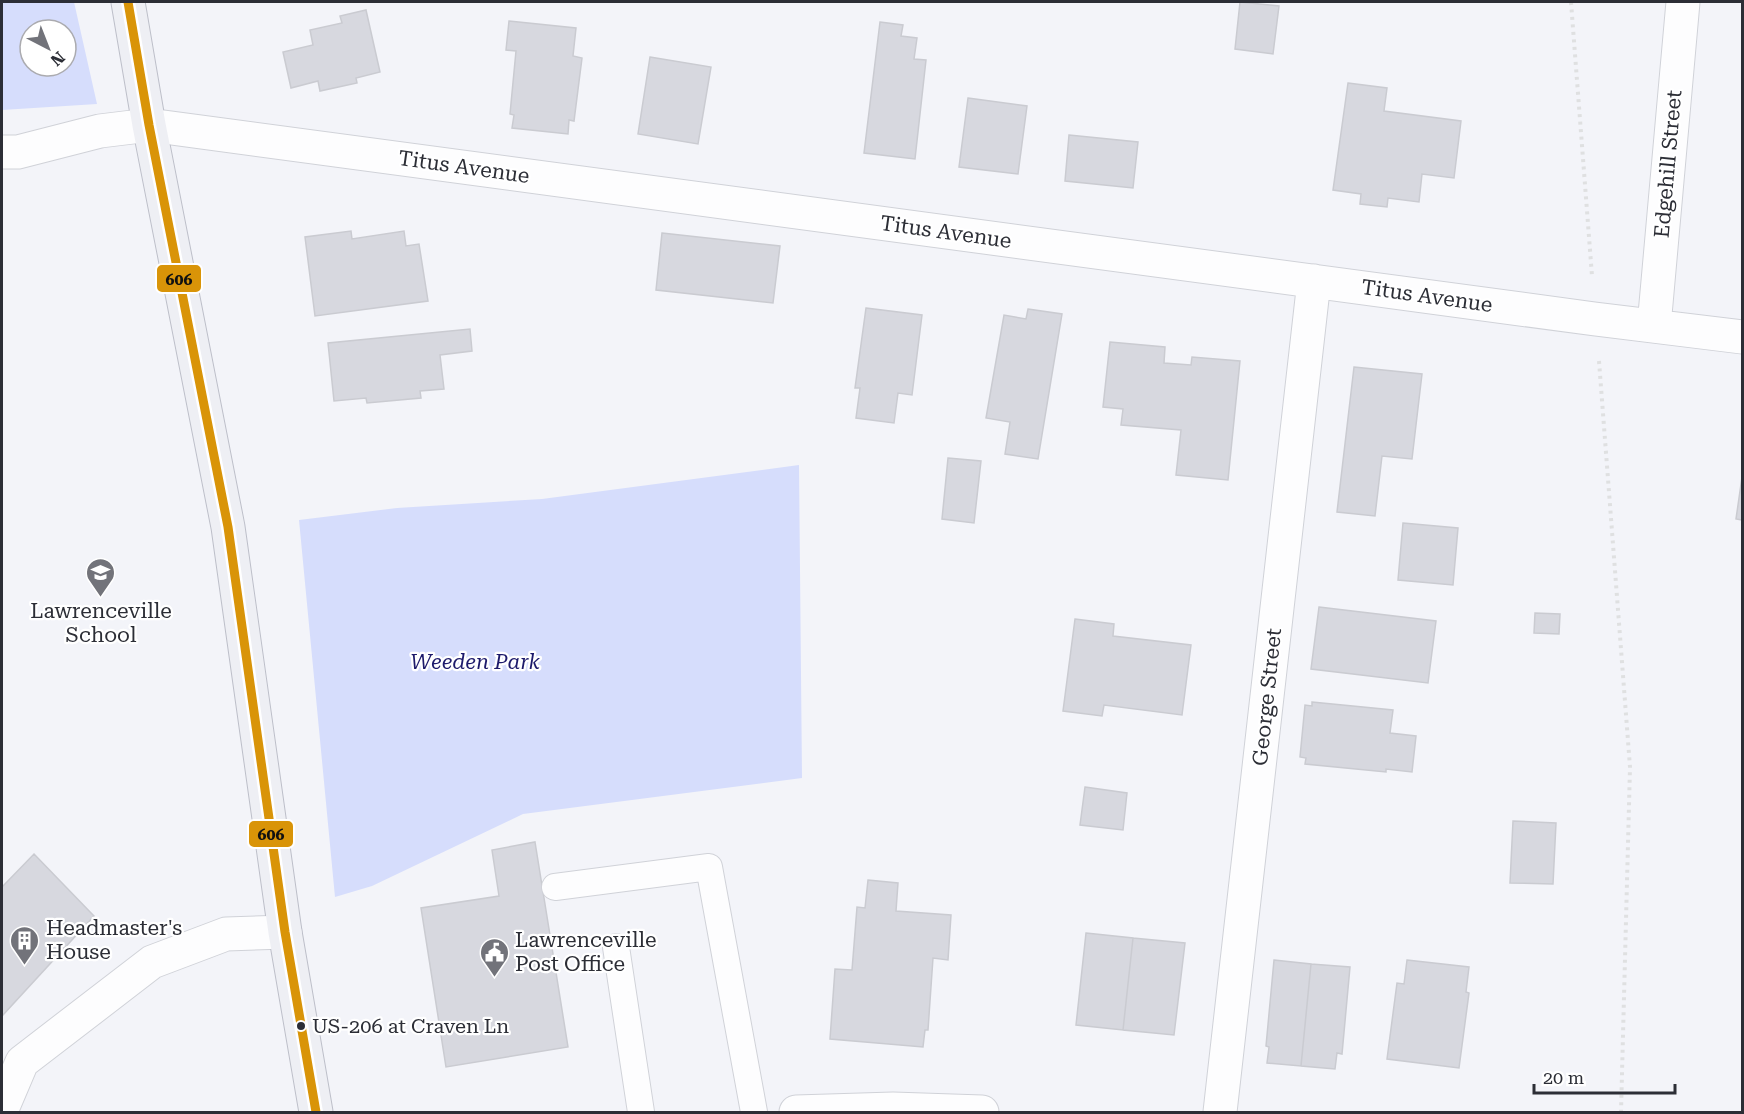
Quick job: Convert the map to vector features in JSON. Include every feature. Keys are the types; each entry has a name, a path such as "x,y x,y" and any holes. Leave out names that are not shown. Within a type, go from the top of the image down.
{"highway":[{"path":"128,2 149,125 228,527 285,932 316,1113"}],"street":[{"name":"Edgehill Street","path":"1654,326 1683,2"},
{"name":"Titus Avenue","path":"2,152 18,152 100,131 149,125 1595,319 1743,336"},
{"name":"George Street","path":"1220,1113 1314,281"},
{"path":"2,1109 22,1062 152,962 226,934 285,932"},
{"path":"796,1113 893,1110 982,1113"}],"lane":[{"path":"555,887 709,867 754,1113"},
{"path":"616,947 641,1113"}],"path":[{"path":"1571,2 1630,767 1621,1113"}],"green space":[{"path":"2,2 74,2 78,18 18,18 18,78 78,78 78,20 97,104 2,110"},
{"name":"Weeden Park","path":"799,465 802,778 523,814 372,886 335,897 299,520 397,508 542,499"}],"building":[{"path":"1240,2 1279,6 1273,54 1235,49"},
{"path":"366,10 380,72 356,78 357,83 320,91 318,81 291,88 283,52 313,45 310,30 342,23 340,16"},
{"path":"509,21 576,28 573,56 582,58 574,121 569,120 568,134 512,128 514,115 510,114 516,51 506,50"},
{"path":"880,22 903,25 901,36 917,38 914,59 926,60 915,159 864,153"},
{"path":"650,57 711,67 698,144 638,134"},
{"path":"1348,83 1387,88 1384,111 1461,121 1454,178 1422,174 1419,202 1388,198 1387,207 1360,204 1361,194 1333,190"},
{"path":"968,98 1027,106 1018,174 959,167"},
{"path":"1069,135 1138,142 1133,188 1065,181"},
{"path":"351,231 352,239 404,231 406,246 419,244 428,301 315,316 305,237"},
{"path":"662,233 780,246 773,303 656,290"},
{"path":"866,308 922,315 912,395 898,393 894,423 856,418 860,388 855,388"},
{"path":"1028,309 1062,314 1038,459 1005,454 1010,422 986,418 1004,315 1026,319"},
{"path":"470,329 472,351 440,355 444,389 420,391 421,398 367,403 366,398 334,401 328,343"},
{"path":"1110,342 1165,347 1164,363 1191,365 1192,357 1240,361 1228,480 1176,475 1181,430 1121,425 1123,409 1103,407"},
{"path":"1354,367 1422,374 1412,459 1382,456 1375,516 1337,512"},
{"path":"948,458 981,461 974,523 942,519"},
{"path":"1742,477 1742,520 1736,519"},
{"path":"1403,523 1458,528 1453,585 1398,580"},
{"path":"1319,607 1436,621 1428,683 1311,669"},
{"path":"1535,613 1560,614 1559,634 1534,633"},
{"path":"1075,619 1114,624 1113,636 1191,645 1182,715 1104,705 1102,716 1063,711"},
{"path":"1312,702 1393,710 1390,733 1416,736 1412,772 1386,769 1386,772 1305,764 1306,758 1300,757 1305,705 1312,706"},
{"path":"1085,787 1127,793 1123,830 1080,825"},
{"path":"1513,821 1556,823 1553,884 1510,883"},
{"name":"Lawrenceville Post Office","path":"535,842 568,1047 446,1067 421,908 499,896 492,850"},
{"name":"Headmaster's House","path":"34,854 94,916 2,1016 2,887"},
{"path":"868,880 898,883 896,911 951,915 948,960 933,958 928,1030 925,1030 923,1047 830,1039 835,969 852,970 857,907 865,908"},
{"path":"1086,933 1133,938 1123,1030 1076,1025"},
{"path":"1133,938 1185,943 1174,1035 1123,1030"},
{"path":"1274,960 1311,964 1301,1066 1267,1063 1269,1047 1266,1046"},
{"path":"1407,960 1469,967 1466,992 1469,993 1459,1068 1387,1059 1397,983 1404,984"},
{"path":"1311,964 1350,967 1342,1054 1337,1053 1335,1069 1301,1066"}],"transit line":[{"name":"606","path":"128,2 149,125 228,527 285,932 316,1112"}],"place":[{"name":"Lawrenceville School","path":"101,598"},
{"name":"Headmaster's House","path":"25,966"},
{"name":"Lawrenceville Post Office","path":"494,978"},
{"name":"US-206 at Craven Ln","path":"301,1026"}]}
